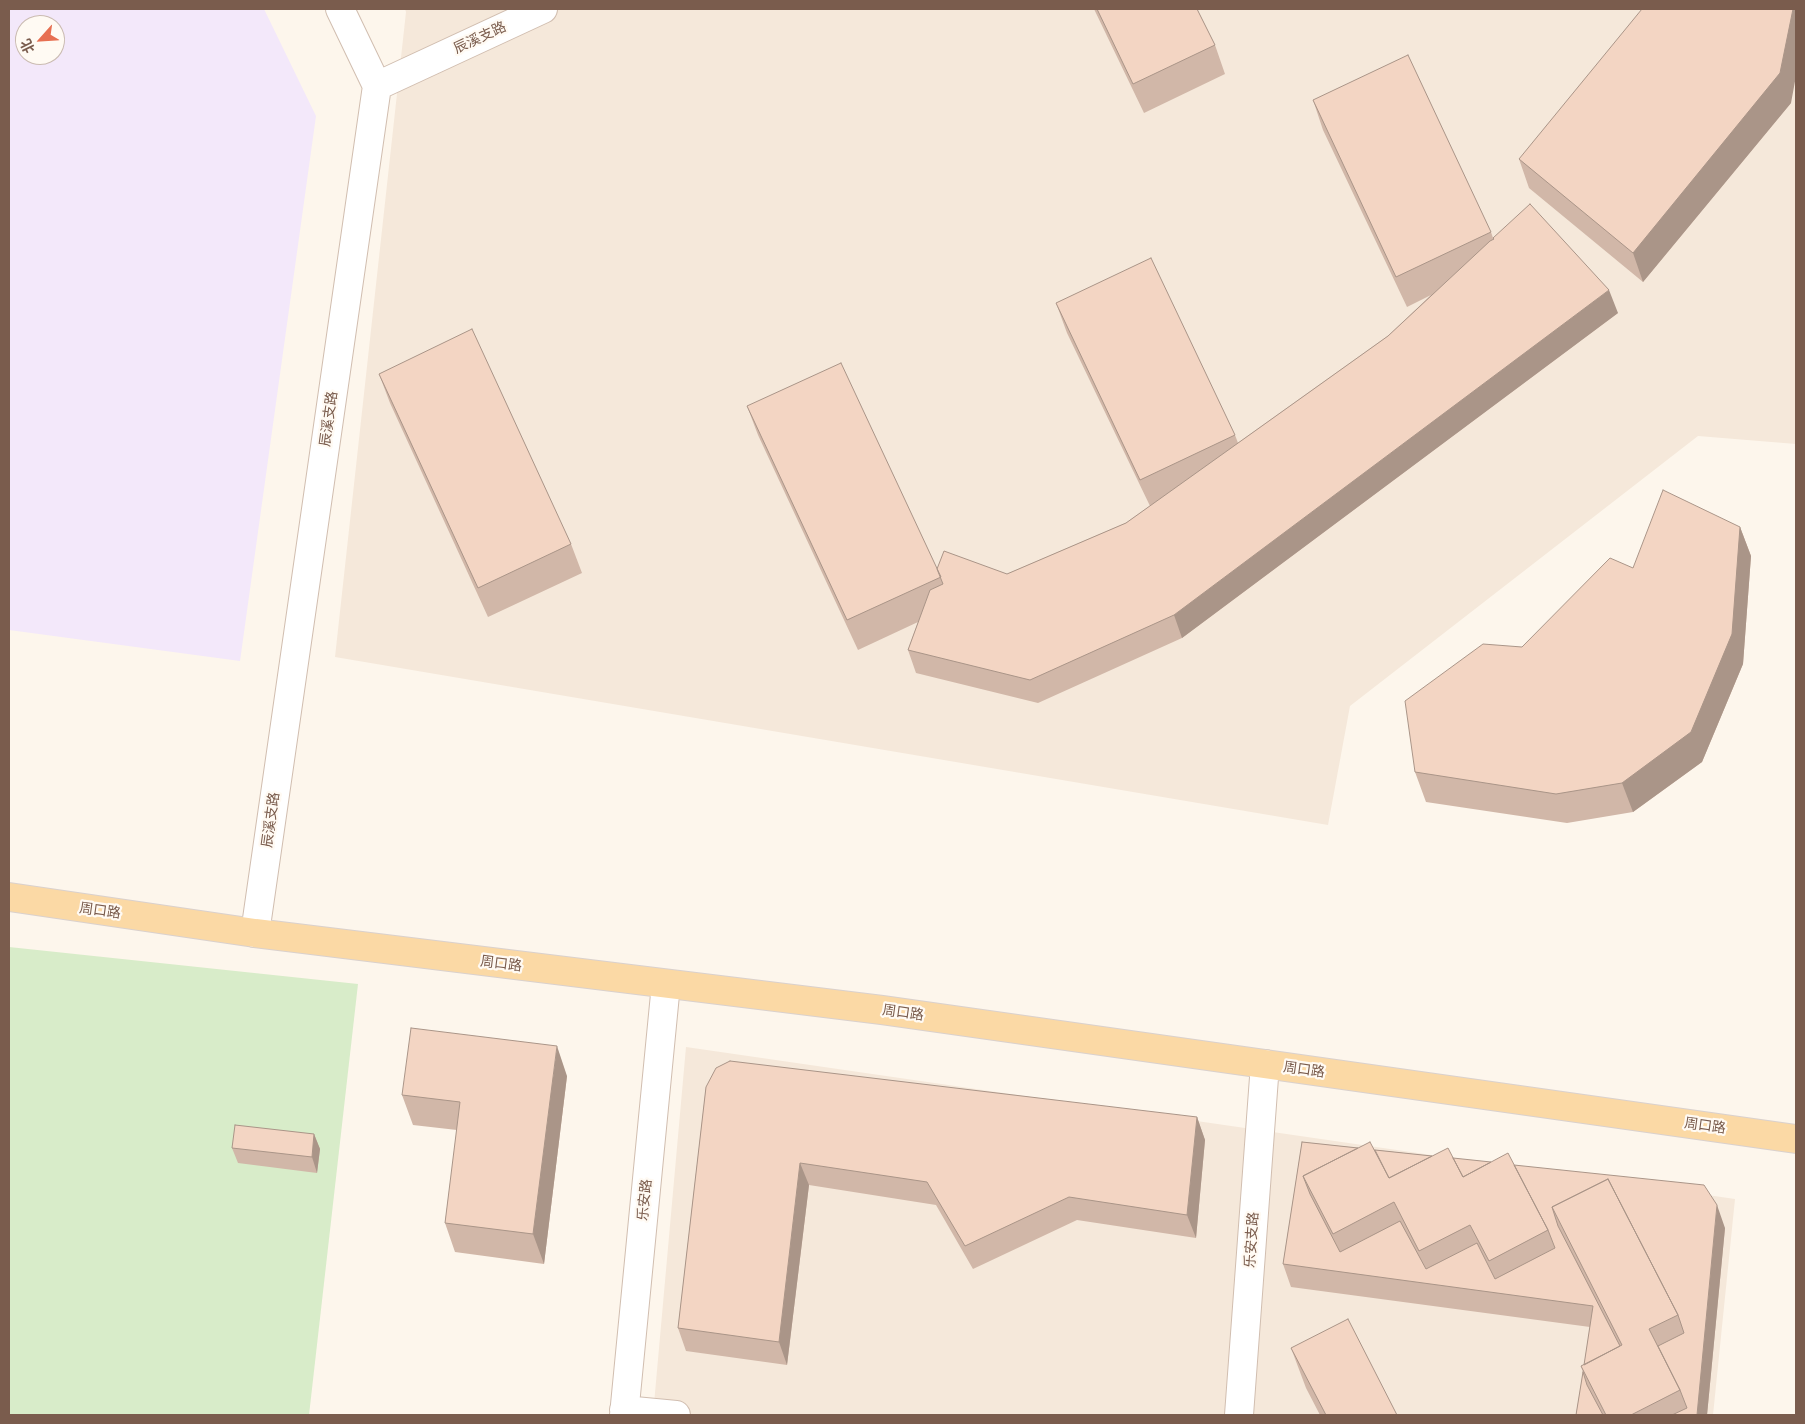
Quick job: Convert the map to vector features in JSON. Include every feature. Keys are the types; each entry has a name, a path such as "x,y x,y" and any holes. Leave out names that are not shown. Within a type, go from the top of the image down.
{"main road":[{"name":"周口路","path":"9,897 255,933 882,1010 1796,1139"}],"street":[{"path":"340,9 377,86"},
{"name":"辰溪支路","path":"255,933 377,86 543,9"},
{"name":"乐安路","path":"624,1413 666,984"},
{"name":"乐安支路","path":"1239,1415 1264,1064"},
{"path":"624,1413 676,1415"}],"shaded area":[{"path":"9,9 264,9 316,116 240,661 9,630"},
{"path":"405,9 1796,9 1796,444 1698,436 1350,706 1328,825 335,657"},
{"path":"686,1047 1735,1199 1713,1415 653,1415"}],"green space":[{"path":"9,947 358,984 309,1415 9,1415"}],"building":[{"path":"1097,9 1197,9 1215,45 1133,84"},
{"path":"1642,9 1793,9 1780,73 1633,253 1519,159"},
{"path":"1408,55 1491,232 1396,277 1313,100"},
{"path":"1530,204 1609,290 1174,615 1030,680 908,650 930,590 943,584 937,569 944,551 1007,574 1126,523 1388,336"},
{"path":"1151,258 1235,435 1140,480 1056,303"},
{"path":"472,329 571,544 478,588 379,374"},
{"path":"841,363 941,577 847,620 747,406"},
{"path":"1663,490 1740,527 1732,634 1691,732 1622,783 1556,794 1415,772 1405,701 1483,644 1522,647 1610,558 1633,568"},
{"path":"411,1028 557,1046 533,1234 445,1223 460,1102 402,1095"},
{"path":"730,1061 1197,1117 1187,1215 1069,1197 965,1246 927,1182 800,1163 779,1342 678,1328 706,1087 716,1068"},
{"path":"235,1125 314,1134 312,1157 232,1148"},
{"path":"1302,1142 1358,1148 1303,1176 1310,1194 1340,1252 1400,1221 1426,1269 1477,1243 1495,1279 1555,1248 1548,1230 1514,1165 1704,1185 1717,1205 1697,1415 1672,1415 1687,1408 1658,1346 1684,1333 1678,1315 1608,1179 1552,1207 1558,1226 1620,1346 1584,1365 1593,1306 1283,1264"},
{"path":"1370,1142 1389,1178 1448,1148 1463,1177 1508,1153 1548,1230 1489,1261 1470,1225 1419,1251 1394,1202 1333,1234 1303,1176"},
{"path":"1375,1150 1432,1156 1389,1178"},
{"path":"1453,1158 1491,1162 1463,1177"},
{"path":"1608,1179 1678,1315 1649,1329 1680,1390 1631,1415 1606,1415 1581,1366 1622,1345 1552,1207"},
{"path":"1348,1319 1397,1415 1326,1415 1291,1348"},
{"path":"1583,1372 1587,1385 1603,1415 1576,1415"}]}
